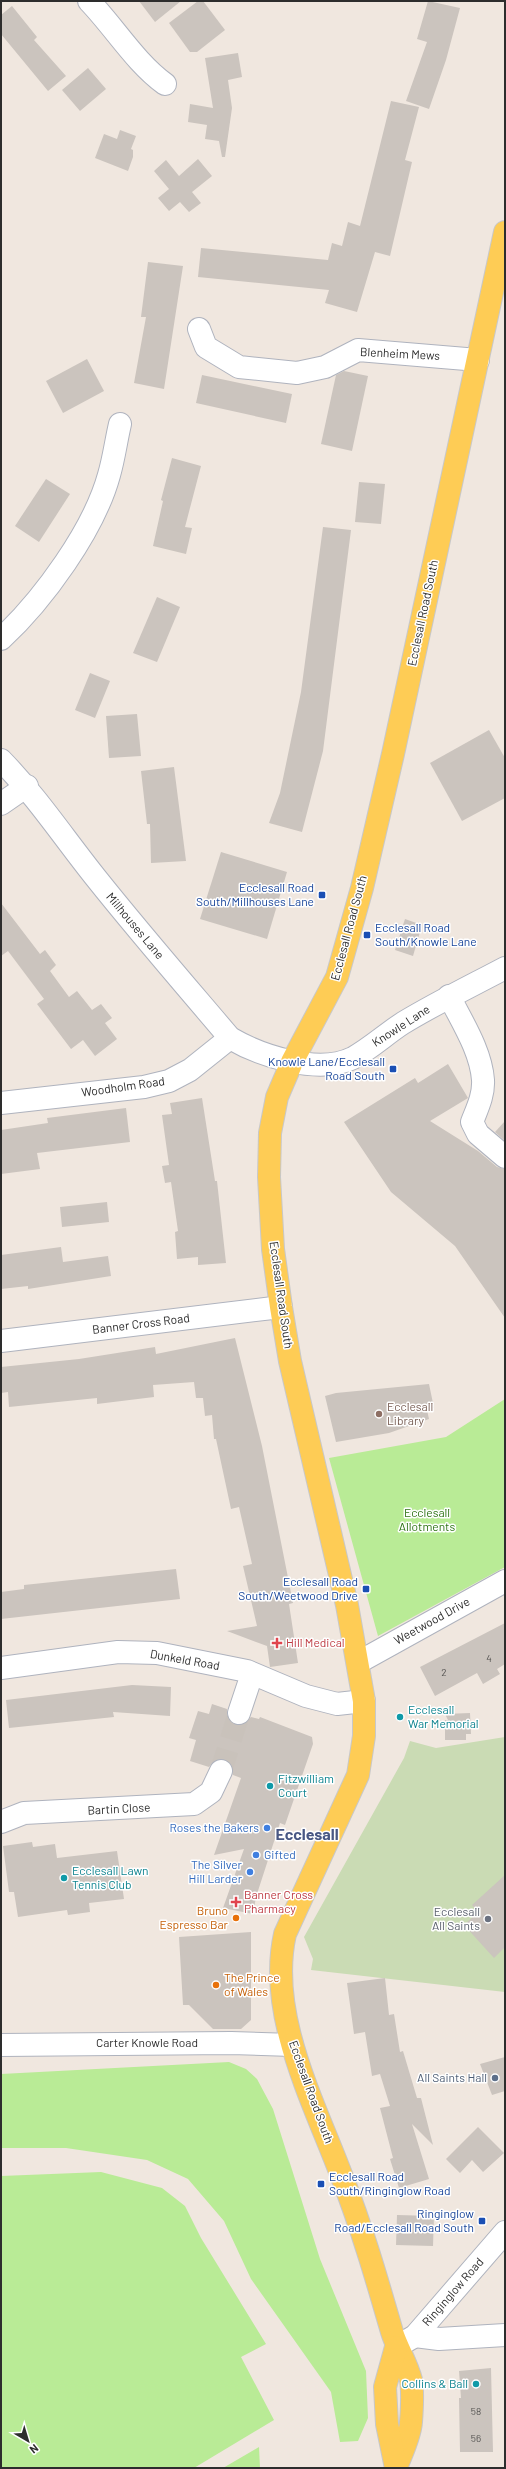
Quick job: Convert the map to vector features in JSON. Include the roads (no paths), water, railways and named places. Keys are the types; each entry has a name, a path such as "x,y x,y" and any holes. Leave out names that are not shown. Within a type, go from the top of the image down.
{"main road":[{"name":"Ecclesall Road South","path":"396,2347 370,2256 292,2045 284,2000 280,1954 285,1934 296,1907 358,1775 364,1736 364,1700 359,1662 290,1361 281,1307 273,1249 269,1176 270,1133 277,1097 292,1062 337,978 362,888 393,754 505,232"},
{"path":"396,2347 385,2387 387,2424 396,2468"}],"street":[{"path":"89,1 112,26 146,70 164,84"},
{"name":"Blenheim Mews","path":"199,330 206,347 239,367 297,373 325,367 358,350 478,360"},
{"path":"1,639 54,577 87,527 109,475 120,424"},
{"name":"Millhouses Lane","path":"1,760 27,786 94,876 230,1038 243,1045 292,1062"},
{"path":"1,804 27,786"},
{"name":"Knowle Lane","path":"292,1062 323,1063 352,1058 402,1024 449,996 505,968"},
{"path":"449,996 473,1044 483,1080 480,1102 472,1122 478,1134 505,1157"},
{"name":"Woodholm Road","path":"1,1103 144,1087 169,1081 190,1070 230,1038"},
{"name":"Banner Cross Road","path":"1,1341 281,1307"},
{"name":"Weetwood Drive","path":"359,1662 505,1580"},
{"name":"Dunkeld Road","path":"1,1668 118,1652 157,1653 194,1659 252,1674 306,1696 338,1704 364,1700"},
{"path":"239,1713 252,1674"},
{"name":"Bartin Close","path":"1,1822 24,1813 194,1804 211,1792 221,1771"},
{"name":"Carter Knowle Road","path":"1,2045 231,2043 292,2045"},
{"name":"Ringinglow Road","path":"396,2347 415,2336 505,2232"},
{"path":"415,2336 439,2339 505,2335"}],"tunnel":[{"path":"221,1771 239,1713"}],"place":[{"name":"Ecclesall Road South/Millhouses Lane","path":"322,895"},
{"name":"Ecclesall Road South/Knowle Lane","path":"367,935"},
{"name":"Knowle Lane/Ecclesall Road South","path":"393,1069"},
{"name":"Ecclesall Library","path":"379,1414"},
{"name":"Ecclesall Road South/Weetwood Drive","path":"366,1589"},
{"name":"Hill Medical","path":"277,1643"},
{"name":"Ecclesall War Memorial","path":"400,1717"},
{"name":"Fitzwilliam Court","path":"270,1786"},
{"name":"Roses the Bakers","path":"267,1828"},
{"name":"Gifted","path":"256,1855"},
{"name":"The Silver Hill Larder","path":"250,1872"},
{"name":"Ecclesall Lawn Tennis Club","path":"64,1878"},
{"name":"Banner Cross Pharmacy","path":"236,1902"},
{"name":"Bruno Espresso Bar","path":"236,1918"},
{"name":"Ecclesall All Saints","path":"488,1919"},
{"name":"The Prince of Wales","path":"216,1985"},
{"name":"All Saints Hall","path":"495,2078"},
{"name":"Ecclesall Road South/Ringinglow Road","path":"321,2184"},
{"name":"Ringinglow Road/Ecclesall Road South","path":"482,2221"},
{"name":"Collins & Ball","path":"476,2384"}],"district":[{"name":"Ecclesall","path":"307,1834"}],"park label":[{"name":"Ecclesall Allotments","path":"427,1520"}]}
